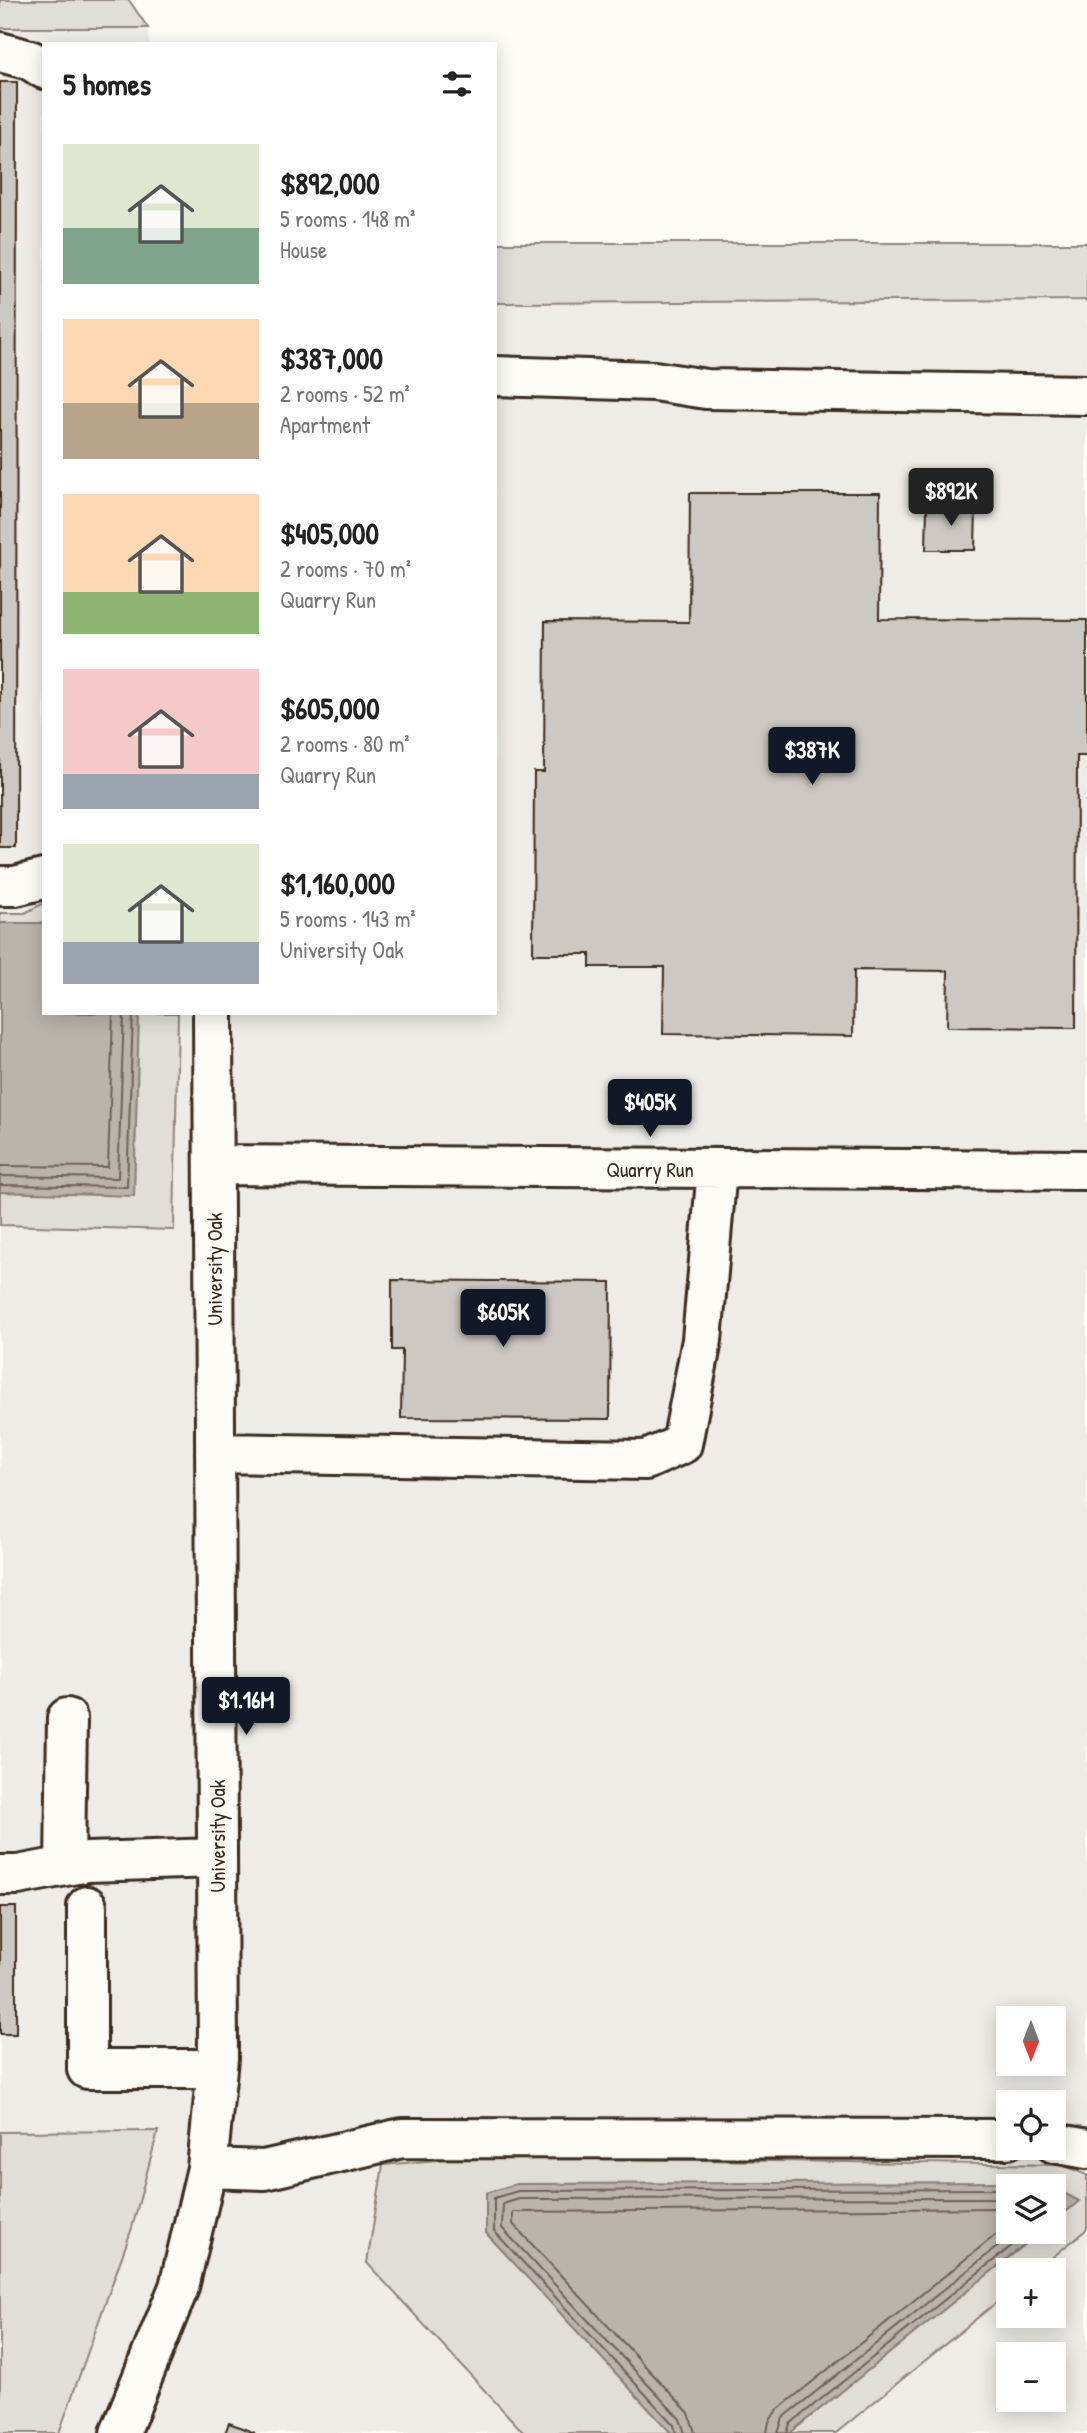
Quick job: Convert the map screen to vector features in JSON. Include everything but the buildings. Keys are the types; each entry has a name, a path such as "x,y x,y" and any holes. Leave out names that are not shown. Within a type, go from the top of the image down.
{"street":[{"path":"0,52 30,60 42,68"},
{"path":"497,376 654,381 706,388 1087,395"},
{"path":"0,886 42,879"},
{"name":"University Oak","path":"120,2433 179,2287 207,2168 217,2070 213,1015"},
{"name":"Quarry Run","path":"214,1165 717,1170 1087,1170"},
{"path":"215,1453 646,1460 682,1444 702,1340 717,1170"},
{"path":"65,1866 67,1718"},
{"path":"0,1875 18,1875 87,1862 217,1858"},
{"path":"87,1906 87,2070 217,2070"},
{"path":"207,2168 264,2170 402,2138 996,2139"},
{"path":"1066,2145 1087,2149"}],"shaded area":[{"path":"0,0 129,0 148,28 0,28"},
{"path":"0,28 148,28 149,42 42,42 42,1015 497,1015 497,272 1087,273 1087,2433 0,2433"},
{"path":"497,243 1087,243 1087,300 497,303"},
{"path":"42,904 42,1015 178,1015 174,1230 0,1225 0,913 25,913"},
{"path":"158,2131 132,2228 59,2433 0,2433 0,2132"},
{"path":"470,2157 1062,2165 1087,2175 1087,2229 1052,2258 996,2258 996,2303 836,2433 524,2433 367,2263 383,2165"}],"water":[{"path":"0,923 42,923 42,1015 139,1015 134,1196 0,1192"},
{"path":"996,2182 996,2244 1026,2244 1008,2258 996,2258 996,2268 790,2433 671,2433 486,2233 486,2193 516,2184"},
{"path":"1066,2194 1079,2201 1066,2212"}]}
